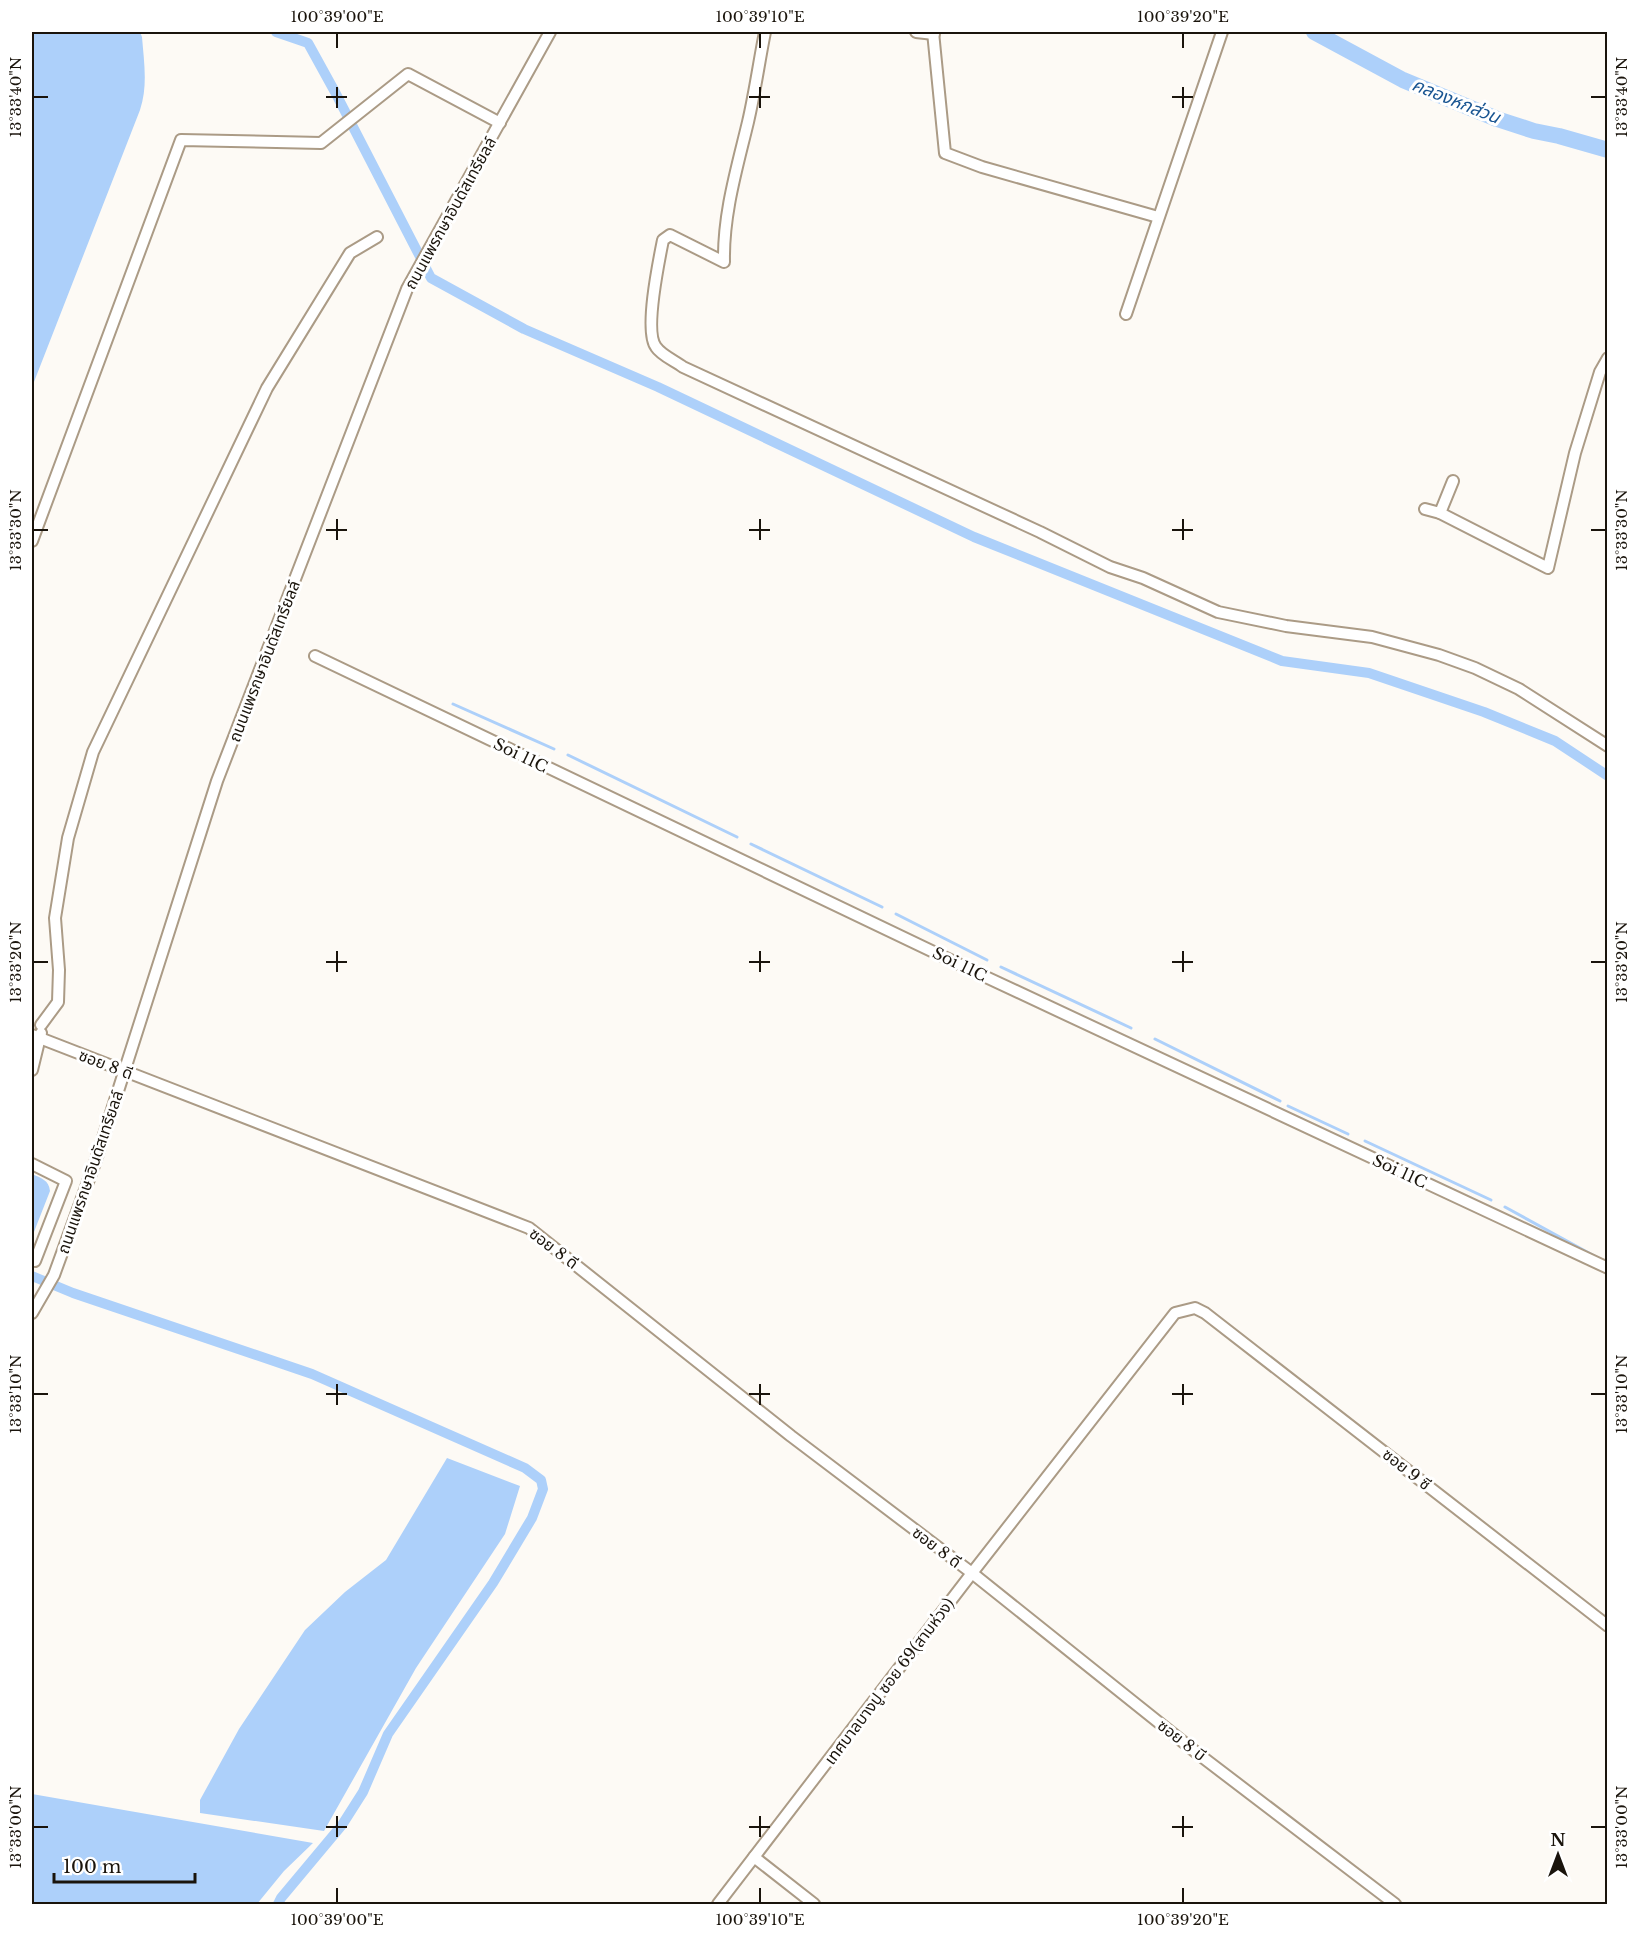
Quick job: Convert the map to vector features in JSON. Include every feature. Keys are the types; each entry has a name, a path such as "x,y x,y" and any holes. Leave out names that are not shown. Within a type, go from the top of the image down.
{"street":[{"name":"ถนนแพรกษาอินดัสเทรียลล์","path":"32,1313 54,1275 126,1072 217,781 411,283 550,32"},
{"path":"765,32 730,200 724,237 724,262 670,234 663,240 650,320 651,335 656,348 683,367 1040,532 1110,567 1143,578 1218,612 1286,626 1372,637 1439,655 1475,668 1519,689 1608,746"},
{"path":"916,32 934,33 945,153 982,166 1158,217"},
{"path":"1126,314 1222,32"},
{"path":"32,541 181,140 321,142 408,74 500,123"},
{"path":"32,1070 39,1033 58,1002 59,970 55,918 68,838 93,752 267,388 350,253 376,237"},
{"path":"1425,509 1440,513 1548,568 1575,453 1600,372 1608,358"},
{"path":"1440,513 1453,481"},
{"name":"Soi 11C","path":"315,656 988,978 1608,1268"},
{"name":"ซอย 8 ดี","path":"39,1033 126,1072 529,1228 791,1436 972,1573"},
{"path":"32,1164 66,1181 35,1261 32,1259"},
{"name":"เทศบาลบางปู ซอย 69(สามห่วง)","path":"718,1905 972,1573 1175,1313 1195,1308 1205,1313"},
{"name":"ซอย 9 ซี","path":"1205,1313 1608,1626"},
{"name":"ซอย 8 บี","path":"972,1573 1197,1753 1395,1905"},
{"path":"754,1857 814,1905"}],"water":[{"path":"32,32 140,32 145,74 140,110 32,387"},
{"path":"32,1174 46,1182 50,1191 32,1237"},
{"path":"447,1458 520,1486 505,1534 416,1668 324,1831 200,1813 200,1800 239,1729 305,1630 345,1592 386,1560"},
{"path":"32,1794 313,1843 284,1871 257,1904 32,1904"}],"waterway":[{"path":"276,32 308,43 431,278 524,329 658,387 974,537 1282,661 1369,673 1484,712 1555,741 1608,776"},
{"name":"คลองหกส่วน","path":"1314,32 1403,80 1497,119 1608,150"},
{"path":"453,704 554,749"},
{"path":"568,755 737,837"},
{"path":"751,844 882,907"},
{"path":"896,914 987,960"},
{"path":"1001,967 1131,1028"},
{"path":"1155,1039 1280,1101"},
{"path":"1288,1106 1348,1134"},
{"path":"1365,1141 1491,1200"},
{"path":"1505,1207 1598,1258"},
{"path":"32,1276 73,1293 312,1374 525,1468 541,1480 543,1489 532,1518 493,1583 388,1734 363,1792 342,1825 278,1904"}]}
